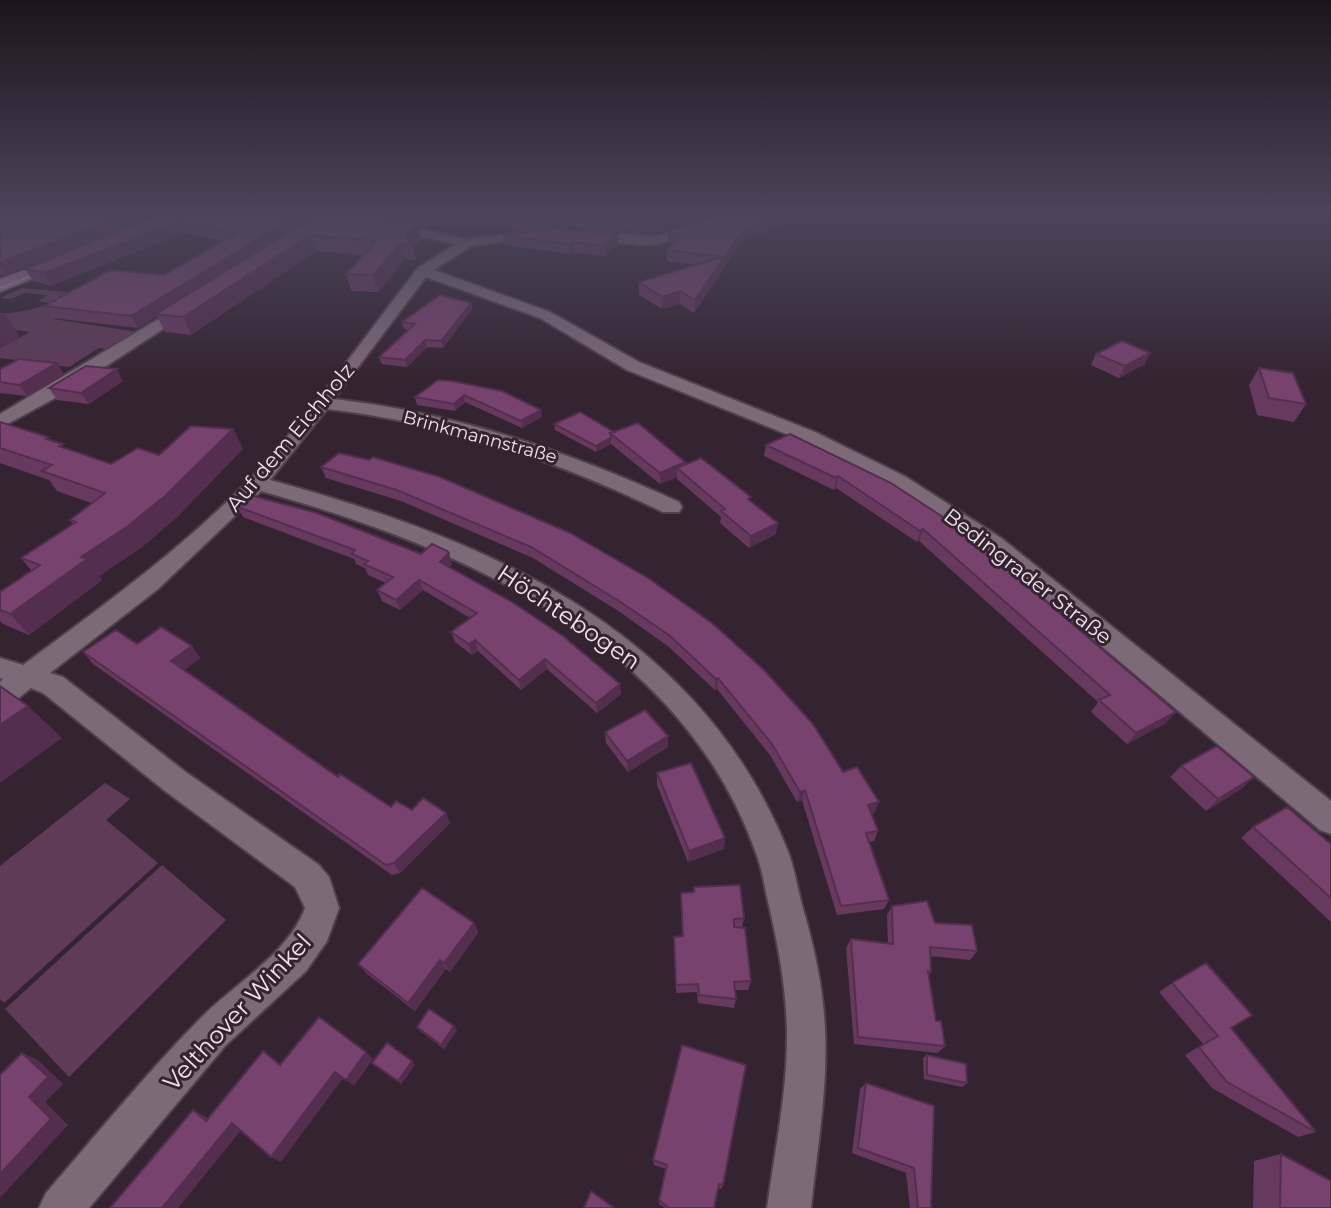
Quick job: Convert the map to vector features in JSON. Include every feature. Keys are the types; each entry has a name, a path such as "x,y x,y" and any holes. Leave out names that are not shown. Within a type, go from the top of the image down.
{"main road":[{"path":"0,286 42,269"}],"street":[{"name":"Auf dem Eichholz","path":"0,697 14,672 150,583 257,482 426,269"},
{"name":"Bedingrader Straße","path":"423,271 545,315 633,366 808,436 899,481 993,543 1331,820"},
{"path":"0,422 62,387 200,299"},
{"name":"Brinkmannstraße","path":"322,403 403,416 508,440 591,469 671,507"},
{"name":"Höchtebogen","path":"257,482 361,511 453,546 496,567 581,620 638,660 706,730 728,760 751,802 779,874 795,935 803,988 807,1054 789,1208"},
{"name":"Velthover Winkel","path":"14,672 53,685 176,782 307,876 317,889 322,908 315,929 292,958 213,1032 61,1208"}],"shaded area":[{"path":"22,288 114,296 53,319 138,332 108,349 99,348 69,367 0,358 0,348 30,332 0,328 0,313 25,311 50,303 38,301 47,295 24,293 11,299 0,298"},
{"path":"105,783 130,799 106,820 158,863 4,1003 0,999 0,866"},
{"path":"162,865 226,920 69,1077 5,1009"}],"building":[{"path":"27,269 54,269 44,273"},
{"path":"174,269 208,269 131,316 45,306 110,270 164,275"},
{"path":"228,269 257,269 183,317 156,314"},
{"path":"350,269 378,269 373,275 346,274"},
{"path":"681,269 716,269 695,300 680,291 662,297 639,282"},
{"path":"440,295 471,303 441,341 425,340 405,360 379,357 415,324 402,322"},
{"path":"1122,341 1150,353 1125,366 1096,354"},
{"path":"19,359 57,363 19,385 0,382 0,369"},
{"path":"86,366 117,369 81,393 49,388"},
{"path":"1259,368 1293,373 1306,404 1269,398"},
{"path":"438,380 502,391 541,410 521,421 464,395 454,404 415,397"},
{"path":"580,412 614,432 610,433 611,438 596,446 554,424"},
{"path":"0,422 48,437 46,439 63,444 59,446 111,464 138,448 159,455 191,426 233,429 165,496 128,526 81,557 87,559 10,614 0,610 0,592 40,565 21,558 76,522 70,520 105,493 42,471 52,465 0,448"},
{"path":"638,423 685,462 660,473 610,433"},
{"path":"790,434 891,483 958,527 1176,712 1136,733 1099,700 1110,695 923,529 920,531 838,476 836,478 766,445"},
{"path":"339,453 369,460 373,457 440,477 570,533 648,578 712,623 764,670 813,724 843,772 857,767 879,802 868,805 878,831 866,833 889,900 841,906 805,790 800,792 772,744 718,678 669,635 531,547 397,490 321,467"},
{"path":"701,458 751,497 748,499 778,523 751,536 721,511 725,509 677,468"},
{"path":"246,494 317,513 421,554 432,544 447,551 449,553 440,562 512,602 563,636 620,684 596,703 545,659 519,680 475,640 469,644 451,632 477,613 419,580 396,600 377,590 393,577 364,564 368,561 352,554 355,550 238,507"},
{"path":"161,627 192,646 171,661 338,777 340,774 391,807 396,801 412,810 423,798 446,813 394,863 386,865 83,652 116,630 137,644"},
{"path":"0,686 28,706 0,725"},
{"path":"645,710 668,736 627,761 605,732"},
{"path":"1217,746 1254,777 1218,799 1181,766"},
{"path":"691,763 725,838 689,851 657,773"},
{"path":"1287,807 1331,844 1331,898 1253,827"},
{"path":"740,885 744,918 734,919 734,927 745,928 751,981 734,982 736,999 699,995 698,984 676,985 674,937 683,936 681,893 694,892 694,887"},
{"path":"422,888 474,923 444,963 440,960 408,1003 358,964"},
{"path":"927,901 935,923 972,925 977,951 930,947 931,972 928,971 936,1021 941,1021 945,1046 858,1037 851,939 893,944 892,906"},
{"path":"1206,963 1252,1015 1231,1028 1316,1132 1227,1082 1199,1047 1218,1036 1172,983"},
{"path":"429,1009 454,1026 441,1045 417,1027"},
{"path":"319,1017 366,1052 346,1080 335,1072 271,1157 232,1123 162,1208 110,1208 193,1110 206,1121 263,1051 280,1065"},
{"path":"387,1043 412,1061 398,1081 372,1063"},
{"path":"682,1045 746,1065 723,1185 719,1184 714,1208 669,1208 659,1200 667,1165 653,1160"},
{"path":"22,1053 48,1077 29,1097 51,1119 0,1174 0,1075"},
{"path":"927,1055 966,1064 967,1083 927,1075"},
{"path":"866,1083 934,1106 931,1208 918,1208 914,1168 858,1148"},
{"path":"1281,1154 1331,1181 1331,1208 1280,1208"},
{"path":"591,1191 614,1208 584,1208"}],"tram line":[{"path":"0,288 48,269"}]}
